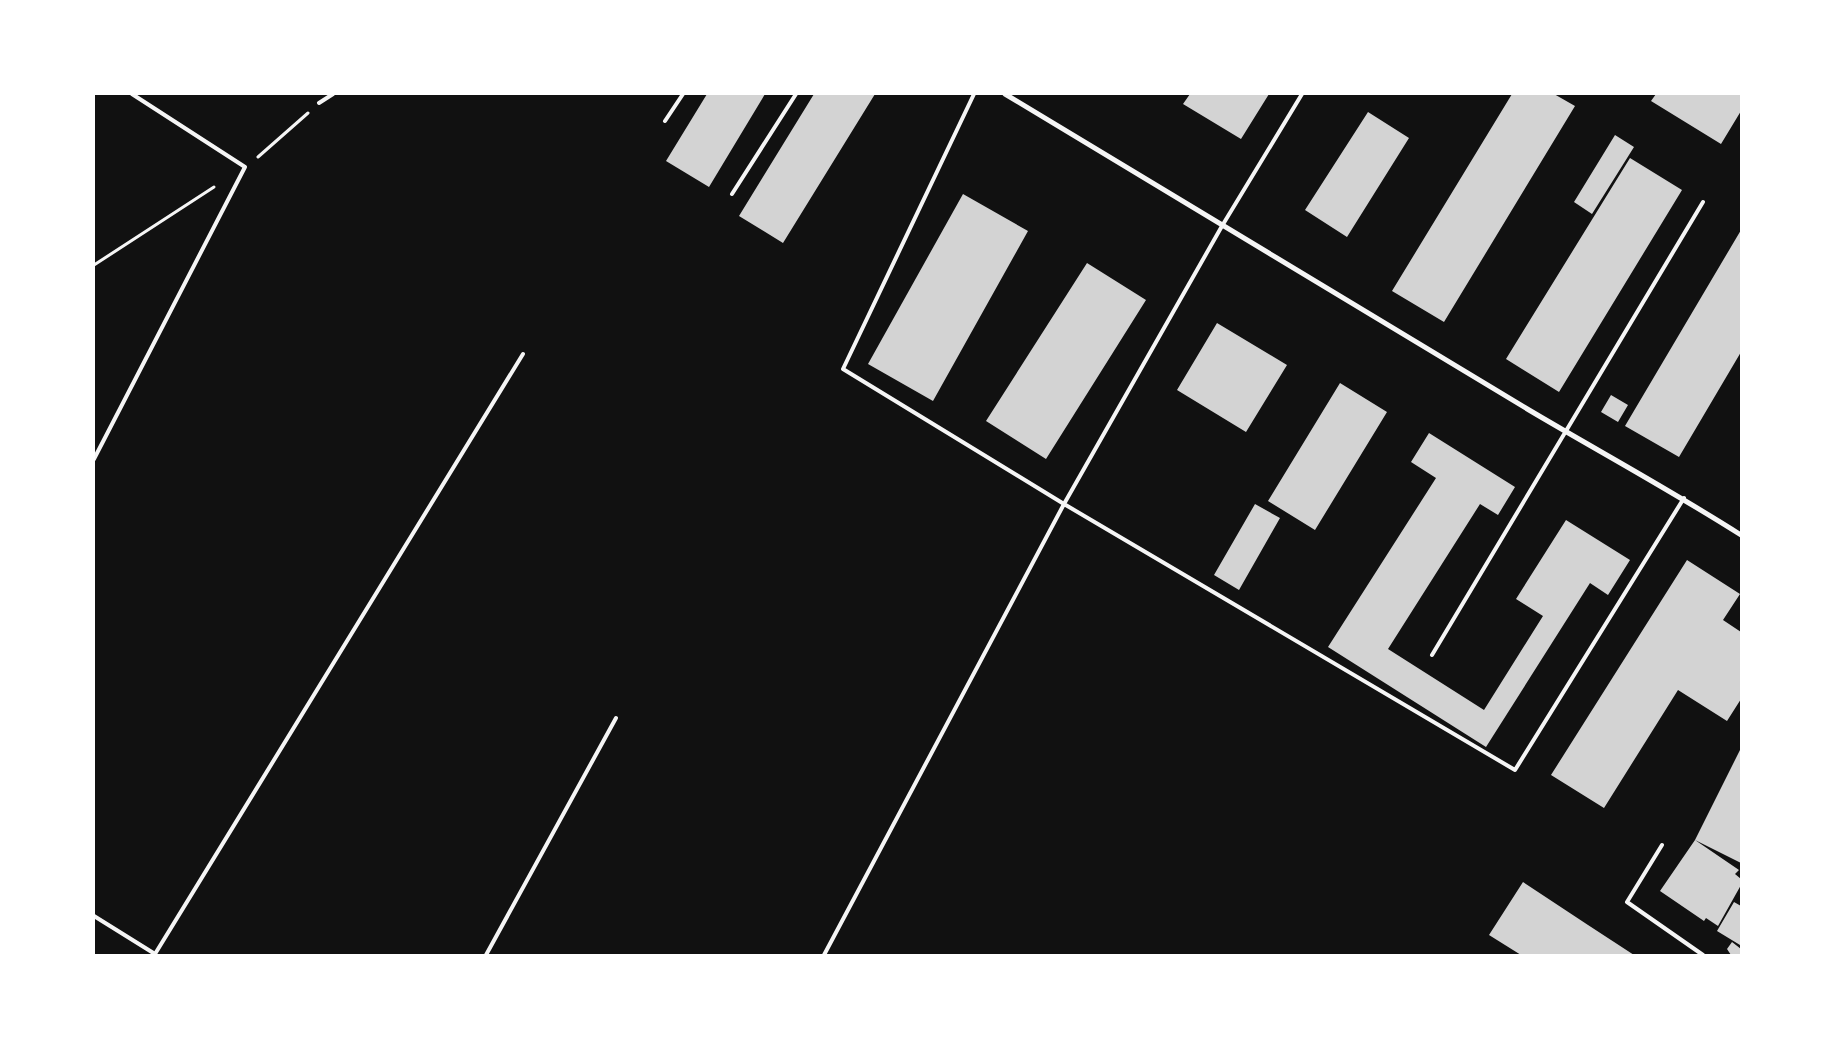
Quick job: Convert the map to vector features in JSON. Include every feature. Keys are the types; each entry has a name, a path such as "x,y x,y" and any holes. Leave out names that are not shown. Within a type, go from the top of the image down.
{"street":[{"path":"1005,94 1566,432 1684,498 1741,535"}],"lane":[{"path":"94,459 246,167 132,94"},
{"path":"319,103 333,94"},
{"path":"666,121 683,94"},
{"path":"732,194 796,94"},
{"path":"974,94 843,369 1064,504 1515,770 1684,498"},
{"path":"824,955 1064,504 1222,226 1302,94"},
{"path":"1432,655 1703,202"},
{"path":"94,916 157,954 523,354"},
{"path":"486,955 616,718"},
{"path":"1662,846 1627,902 1703,955"}],"path":[{"path":"94,265 246,167 319,103"}],"building":[{"path":"707,94 765,94 709,187 666,161"},
{"path":"814,94 875,94 783,243 739,216"},
{"path":"1190,94 1269,94 1241,139 1183,104"},
{"path":"1512,94 1554,94 1575,106 1444,322 1392,291"},
{"path":"1656,94 1741,94 1741,111 1721,144 1651,101"},
{"path":"1368,112 1409,138 1347,237 1305,210"},
{"path":"1615,135 1634,147 1592,214 1574,202"},
{"path":"1630,158 1682,190 1559,392 1506,359"},
{"path":"963,194 1028,231 933,401 868,364"},
{"path":"1741,230 1741,352 1679,457 1625,426"},
{"path":"1087,263 1146,300 1046,459 986,421"},
{"path":"1217,323 1287,365 1246,432 1177,390"},
{"path":"1340,383 1387,412 1315,530 1268,501"},
{"path":"1611,395 1628,405 1618,422 1601,412"},
{"path":"1429,433 1515,487 1498,515 1480,504 1388,649 1484,710 1543,616 1516,599 1566,520 1630,560 1608,595 1590,583 1486,747 1328,647 1436,478 1411,462"},
{"path":"1255,504 1280,518 1239,590 1214,575"},
{"path":"1687,560 1740,594 1723,620 1741,632 1741,699 1727,721 1678,690 1604,808 1551,775"},
{"path":"1741,748 1741,863 1695,840"},
{"path":"1695,840 1739,870 1735,874 1741,879 1741,885 1718,926 1706,918 1704,921 1660,891"},
{"path":"1523,882 1634,955 1521,955 1489,935"},
{"path":"1734,902 1741,906 1740,945 1717,931"},
{"path":"1732,942 1741,949 1741,955 1731,955 1727,949"}]}
